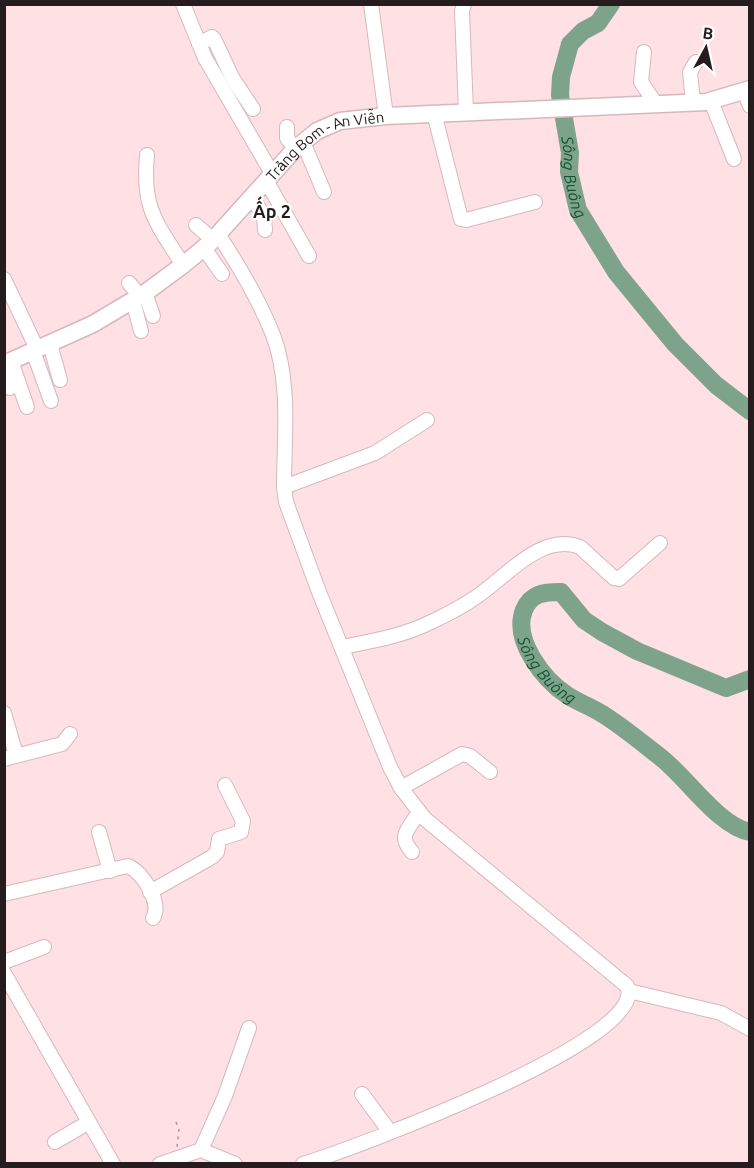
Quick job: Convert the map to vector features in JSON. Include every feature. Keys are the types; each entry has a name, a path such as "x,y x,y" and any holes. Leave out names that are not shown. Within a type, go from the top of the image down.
{"main road":[{"path":"656,104 711,101 748,95"},
{"name":"Trảng Bom - An Viễn","path":"7,366 93,324 140,297 183,266 212,241 253,199 299,145 317,130 333,123 434,113 656,104"}],"street":[{"path":"183,4 199,44 239,116 309,256"},
{"path":"371,4 386,116"},
{"path":"464,4 462,10 466,112"},
{"path":"199,44 212,37 214,39 233,79 256,108 239,116"},
{"path":"644,52 641,82 656,104"},
{"path":"693,102 690,72 696,62"},
{"path":"711,101 734,159"},
{"path":"434,113 461,219 466,220 535,202"},
{"path":"287,127 287,138 299,145 324,192"},
{"path":"147,155 147,200 156,225 183,266"},
{"path":"253,199 264,217 265,230"},
{"path":"196,225 243,273 274,337 282,375 284,487 297,532 366,710 400,788 419,812 627,986 629,991 626,1004 612,1018 534,1070 342,1152 303,1164"},
{"path":"212,241 222,274"},
{"path":"4,279 40,348 60,380"},
{"path":"129,283 153,316"},
{"path":"140,297 141,331"},
{"path":"40,348 51,401"},
{"path":"7,366 10,388"},
{"path":"7,366 27,407"},
{"path":"284,487 375,453 428,420"},
{"path":"342,647 395,636 432,622 477,597 513,568 540,551 574,545 580,547 614,578 619,579 660,543"},
{"path":"4,713 10,757 62,744 70,734"},
{"path":"400,788 462,754 470,756 490,772"},
{"path":"150,892 212,857 217,852 219,839 241,832 243,821 225,785"},
{"path":"412,852 404,843 404,837 419,812"},
{"path":"99,832 110,871"},
{"path":"4,894 128,866 137,869 150,892 155,904 156,913 153,918"},
{"path":"4,962 44,947"},
{"path":"4,973 113,1164"},
{"path":"629,991 721,1013 750,1029"},
{"path":"201,1150 225,1096 249,1028"},
{"path":"362,1094 390,1132"},
{"path":"55,1142 90,1122"},
{"path":"160,1164 201,1150 229,1162"}],"path":[{"path":"176,1122 179,1129 176,1144 181,1156"}],"waterway":[{"name":"Sông Buông","path":"611,4 598,23 583,31 570,44 561,77 560,95 570,153 569,172 578,210 616,272 675,344 716,385 750,411"},
{"name":"Sông Buông","path":"750,679 726,688 637,651 584,620 561,592 549,592 534,597 524,610 521,622 526,646 549,680 567,695 618,724 669,765 714,811 738,828 750,832"}],"district":[{"name":"Ấp 2","path":"272,211"}]}
